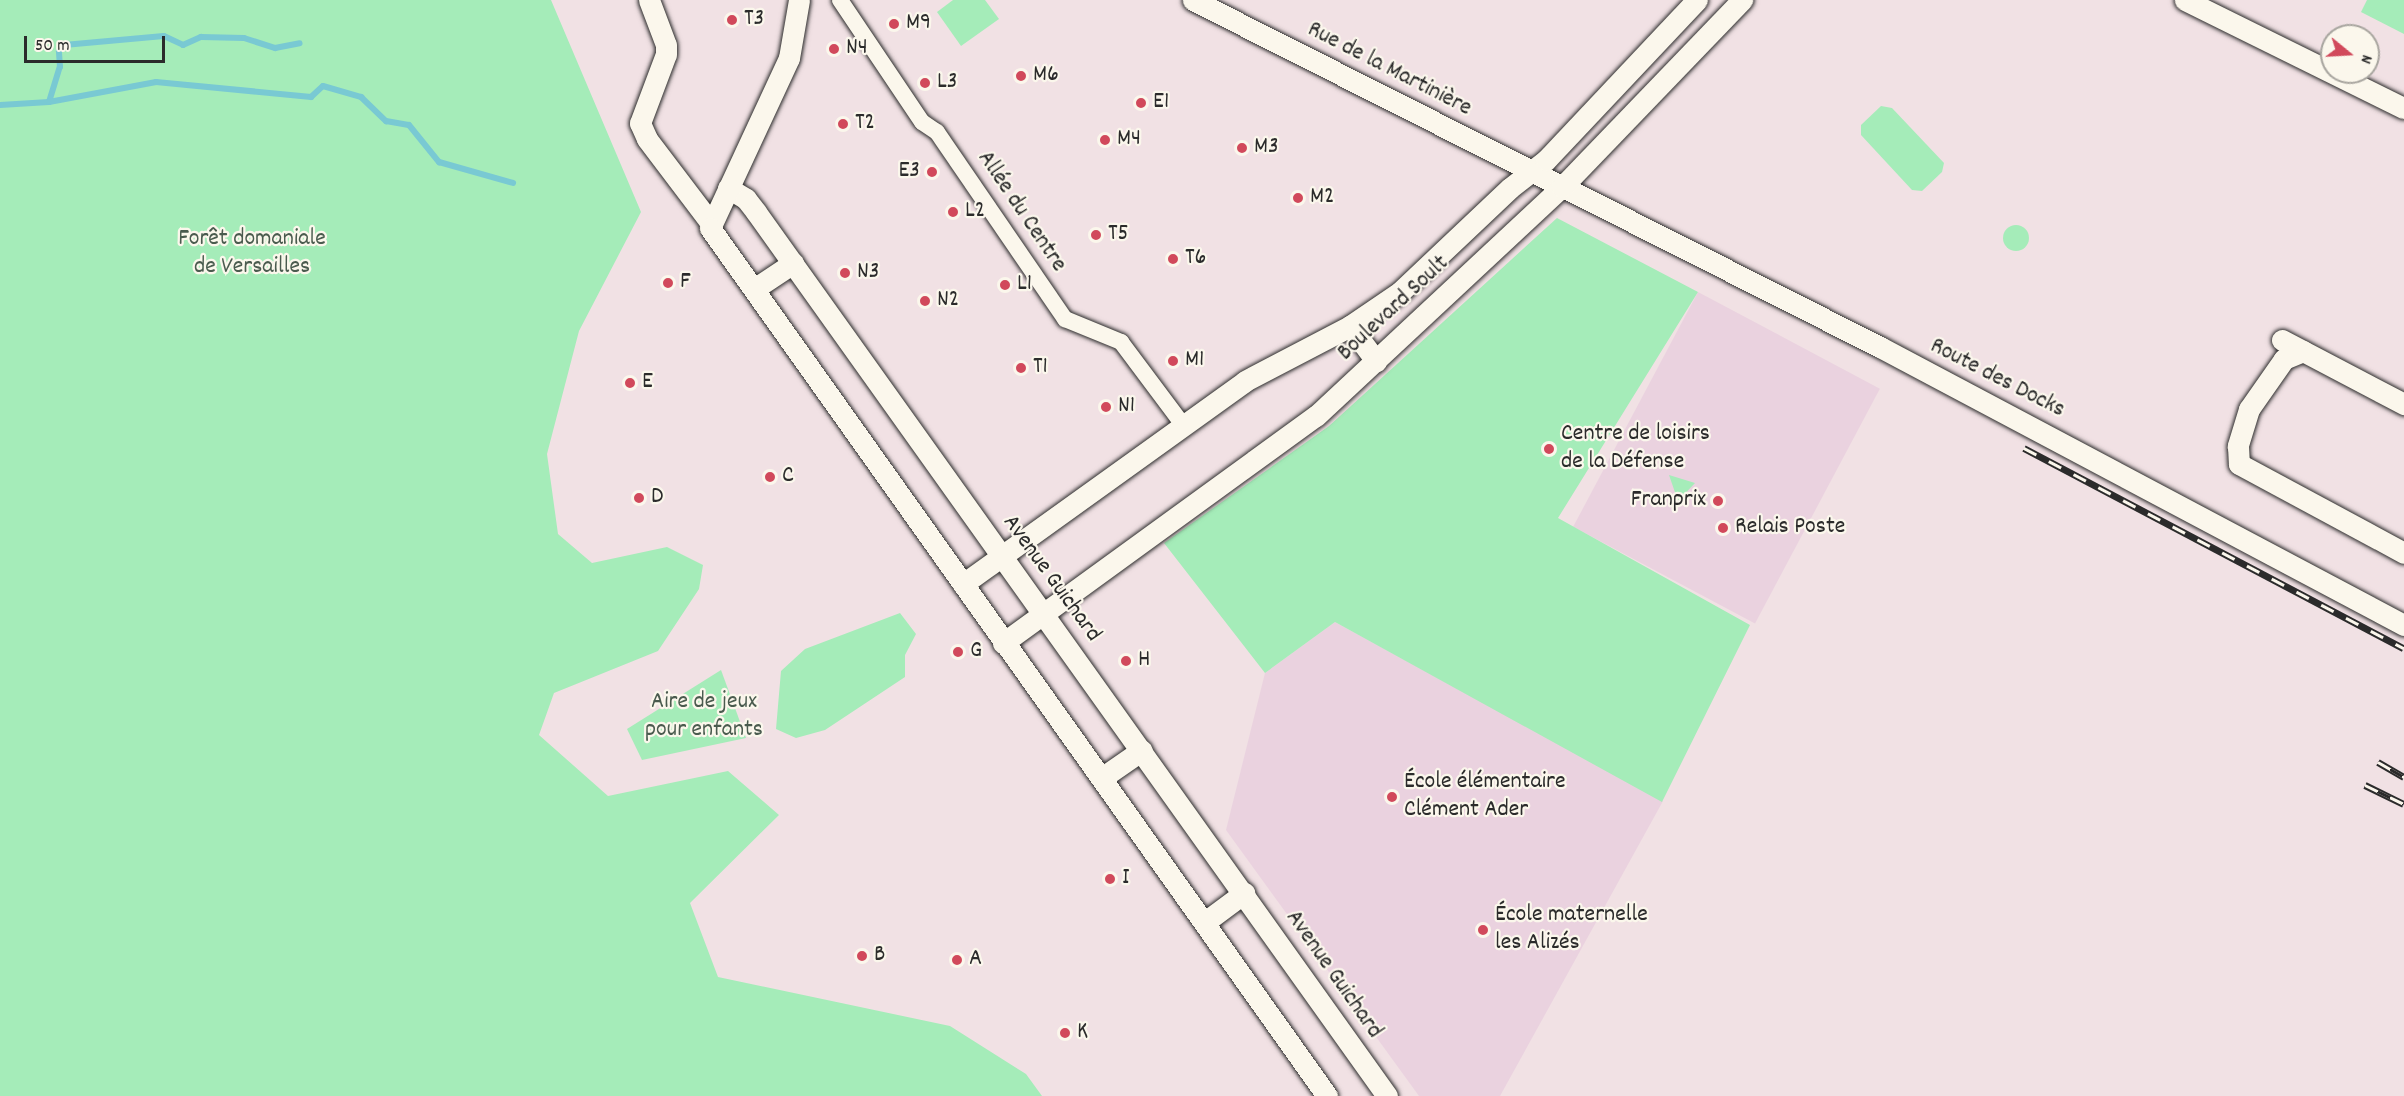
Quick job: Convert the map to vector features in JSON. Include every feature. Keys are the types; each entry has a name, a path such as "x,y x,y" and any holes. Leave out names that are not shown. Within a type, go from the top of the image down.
{"street":[{"path":"649,0 666,45 666,54 640,123 647,139 710,222 754,289 1003,643 1103,777 1327,1096"},
{"path":"710,222 772,102 789,58 799,0"},
{"name":"Allée du Centre","path":"840,0 922,123 937,132 1065,319 1121,342 1183,425"},
{"name":"Rue de la Martinière","path":"1193,0 1562,187"},
{"name":"Boulevard Soult","path":"963,584 1003,558 1245,381 1350,326 1400,292 1510,188 1533,172 1697,0"},
{"name":"Boulevard Soult","path":"1003,643 1307,423 1562,187 1742,0"},
{"path":"2185,0 2404,108"},
{"name":"Route des Docks","path":"1562,187 2098,460 2404,625"},
{"name":"Avenue Guichard","path":"728,188 746,199 793,263 1387,1096"},
{"path":"754,289 793,263"},
{"path":"1350,326 1376,361"},
{"path":"2282,340 2404,404"},
{"path":"2302,351 2284,359 2249,409 2238,446 2239,464 2404,553"},
{"path":"1103,777 1142,750"},
{"path":"1205,922 1244,893"}],"shaded area":[{"path":"1698,292 1880,389 1755,624 1573,527"},
{"path":"1335,622 1663,801 1500,1096 1419,1096 1226,830 1265,673"}],"green space":[{"name":"Forêt domaniale de Versailles","path":"0,0 551,0 641,212 579,331 547,454 558,534 592,563 667,547 703,565 699,589 658,651 554,693 539,735 608,796 728,771 779,815 690,903 718,977 950,1026 1026,1074 1042,1096 0,1096"},
{"path":"953,0 985,0 999,19 961,46 937,12"},
{"path":"2367,0 2404,0 2404,34 2361,12"},
{"path":"1881,106 1892,108 1944,163 1942,172 1922,191 1912,190 1861,135 1861,125"},
{"path":"1557,218 1698,292 1558,518 1750,625 1662,802 1335,622 1265,673 1164,543 1329,426"},
{"path":"2016,225 2025,229 2029,238 2025,247 2016,251 2007,247 2003,238 2007,229"},
{"path":"1669,475 1695,483 1678,501"},
{"path":"900,613 916,634 905,655 905,677 825,730 796,738 776,729 781,671 805,649"},
{"name":"Aire de jeux pour enfants","path":"721,670 746,738 642,760 627,729"}],"waterway":[{"path":"49,102 60,67 59,51 64,45 164,36 183,45 201,37 244,38 275,48 300,43"},
{"path":"0,105 49,102 156,82 311,97 323,86 361,97 386,121 409,125 439,162 513,183"}],"railway":[{"path":"2024,448 2404,648"},
{"path":"2378,762 2404,777"},
{"path":"2365,785 2404,804"}],"place":[{"name":"T3","path":"732,20"},
{"name":"M9","path":"894,24"},
{"name":"N4","path":"834,49"},
{"name":"M6","path":"1021,76"},
{"name":"L3","path":"925,83"},
{"name":"E1","path":"1141,103"},
{"name":"T2","path":"843,124"},
{"name":"M4","path":"1105,140"},
{"name":"M3","path":"1242,148"},
{"name":"E3","path":"932,172"},
{"name":"M2","path":"1298,198"},
{"name":"L2","path":"953,212"},
{"name":"T5","path":"1096,235"},
{"name":"T6","path":"1173,259"},
{"name":"N3","path":"845,273"},
{"name":"F","path":"668,283"},
{"name":"L1","path":"1005,285"},
{"name":"N2","path":"925,301"},
{"name":"M1","path":"1173,361"},
{"name":"T1","path":"1021,368"},
{"name":"E","path":"630,383"},
{"name":"N1","path":"1106,407"},
{"name":"Centre de loisirs de la Défense","path":"1549,449"},
{"name":"C","path":"770,477"},
{"name":"D","path":"639,498"},
{"name":"Franprix","path":"1718,501"},
{"name":"Relais Poste","path":"1723,528"},
{"name":"G","path":"958,652"},
{"name":"H","path":"1126,661"},
{"name":"École élémentaire Clément Ader","path":"1392,797"},
{"name":"I","path":"1110,879"},
{"name":"École maternelle les Alizés","path":"1483,930"},
{"name":"B","path":"862,956"},
{"name":"A","path":"957,960"},
{"name":"K","path":"1065,1033"}]}
